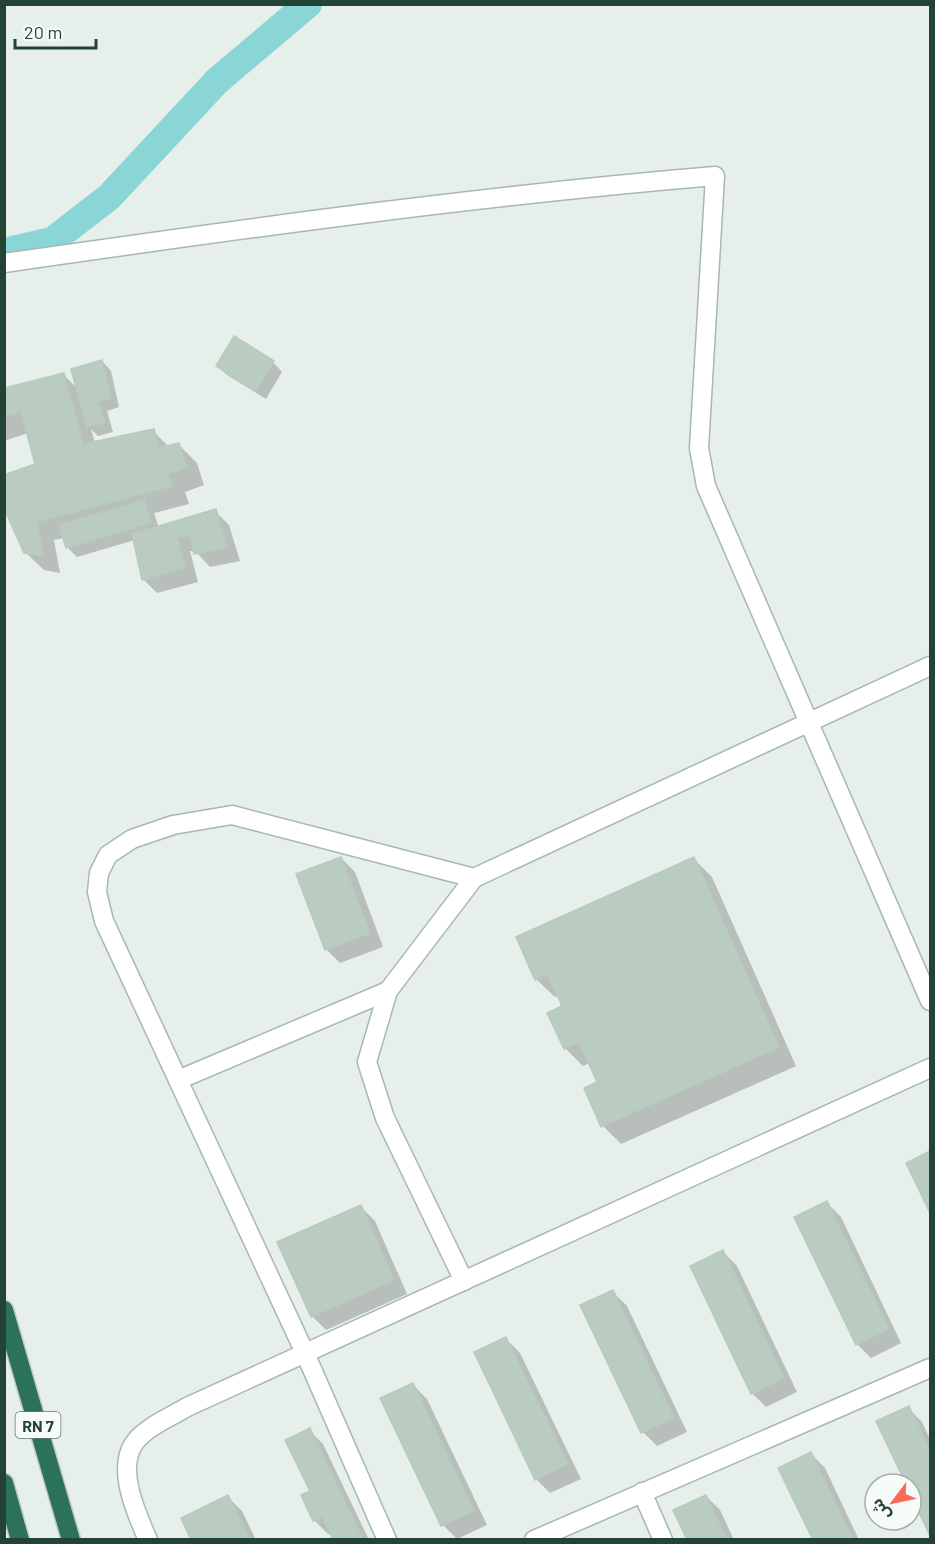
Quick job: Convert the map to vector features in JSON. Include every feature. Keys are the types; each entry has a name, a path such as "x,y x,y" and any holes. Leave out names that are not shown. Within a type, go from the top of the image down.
{"highway":[{"name":"RN 7","path":"4,1310 71,1539"},
{"path":"4,1484 20,1539"}],"lane":[{"path":"4,263 432,205 715,176 699,448 706,486 930,1001"},
{"path":"464,1281 385,1118 368,1062 388,991 474,878 930,666"},
{"path":"387,1539 305,1353 104,921 97,892 99,873 108,855 124,844 173,825 232,815 474,878"},
{"path":"178,1080 388,991"},
{"path":"148,1539 138,1518 127,1464 133,1444 147,1432 187,1407 930,1068"},
{"path":"534,1539 930,1368"},
{"path":"642,1491 663,1539"}],"building":[{"path":"234,336 274,361 256,391 216,366"},
{"path":"102,360 111,398 98,402 105,423 87,427 71,369"},
{"path":"64,373 83,444 154,429 159,448 179,443 187,467 168,474 172,486 37,522 43,556 24,553 4,508 4,475 35,464 21,412 4,417 4,388"},
{"path":"144,500 151,523 66,548 59,525"},
{"path":"216,509 227,548 194,554 190,536 177,537 185,568 142,580 132,534"},
{"path":"341,857 370,933 325,950 296,874"},
{"path":"694,857 779,1047 601,1127 584,1088 597,1082 579,1042 564,1049 547,1013 562,1006 547,974 535,980 516,937"},
{"path":"930,1151 930,1213 906,1163"},
{"path":"827,1201 889,1329 856,1345 794,1217"},
{"path":"361,1205 394,1280 311,1317 277,1242"},
{"path":"723,1250 784,1378 751,1394 690,1266"},
{"path":"613,1290 674,1418 641,1433 580,1305"},
{"path":"506,1337 568,1464 535,1480 474,1352"},
{"path":"413,1383 474,1511 441,1526 380,1398"},
{"path":"909,1406 930,1451 930,1536 923,1521 923,1472 900,1472 876,1421"},
{"path":"310,1428 363,1540 333,1540 322,1517 313,1521 301,1495 310,1491 285,1440"},
{"path":"811,1452 853,1540 813,1540 778,1468"},
{"path":"228,1495 250,1540 191,1540 181,1518"},
{"path":"706,1495 727,1540 687,1540 673,1510"}],"waterway":[{"path":"4,252 52,241 109,197 217,81 308,4"}]}
